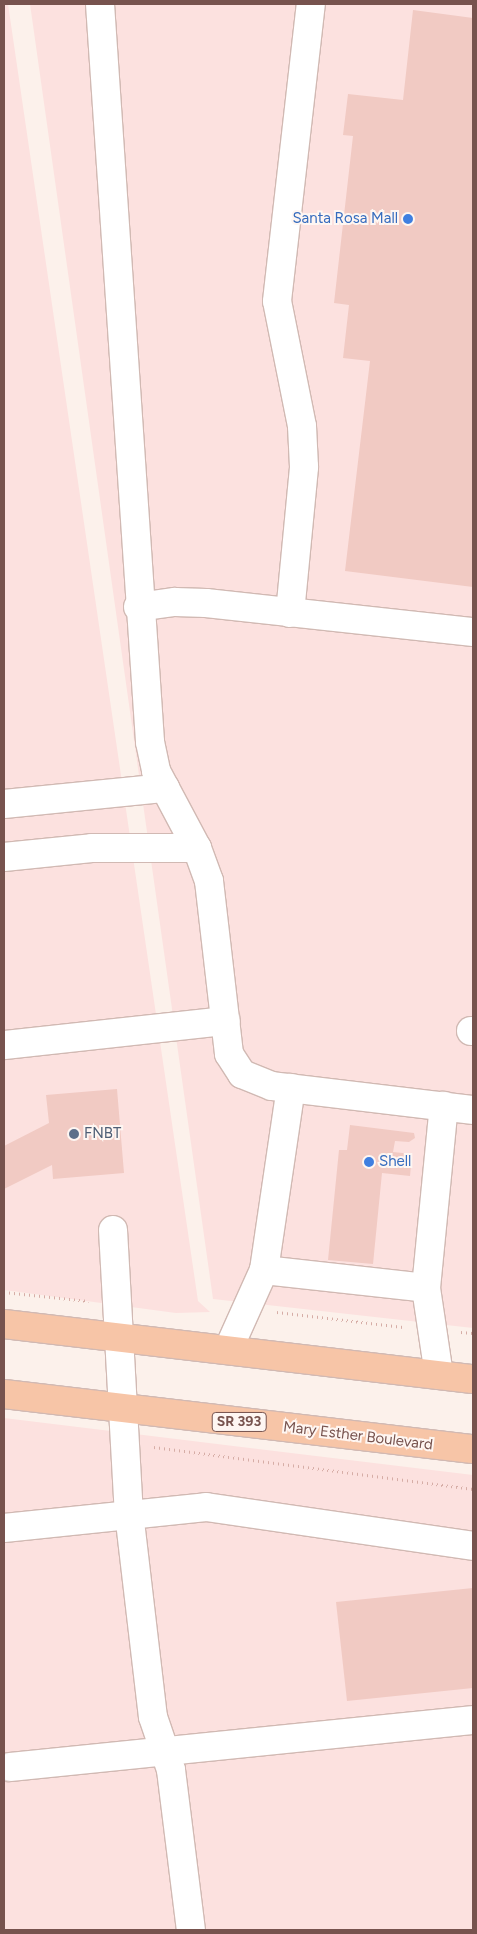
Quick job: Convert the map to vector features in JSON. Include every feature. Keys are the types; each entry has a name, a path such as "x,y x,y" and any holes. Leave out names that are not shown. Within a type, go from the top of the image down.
{"main road":[{"path":"4,1324 473,1379"},
{"name":"Mary Esther Boulevard","path":"4,1394 473,1449"}],"lane":[{"path":"100,4 138,607 150,742 156,771 197,848 209,881 230,1054 242,1074 272,1086 473,1110"},
{"path":"290,612 304,467 302,426 277,301 311,4"},
{"path":"138,607 175,602 206,603 473,632"},
{"path":"4,804 165,788"},
{"path":"4,857 92,848 197,848"},
{"path":"4,1045 226,1022"},
{"path":"228,1350 264,1270 291,1088"},
{"path":"439,1375 426,1288 444,1106"},
{"path":"113,1230 129,1513 153,1717 171,1770 191,1930"},
{"path":"264,1270 426,1288"},
{"path":"4,1528 129,1513 206,1507 473,1546"},
{"path":"10,1767 473,1720"}],"path":[{"path":"125,1444 473,1489"}],"shaded area":[{"path":"4,4 8,4 198,1301 210,1312 176,1313 4,1290"},
{"name":"Santa Rosa Mall","path":"30,4 473,4 473,1328 213,1299"},
{"path":"4,1418 473,1475 473,1930 4,1930"}],"building":[{"name":"Santa Rosa Mall","path":"413,10 473,18 473,587 345,571 370,361 343,358 349,305 334,303 353,136 343,135 348,94 403,100"},
{"name":"FNBT","path":"117,1089 124,1173 53,1179 52,1165 4,1189 4,1146 49,1123 46,1095"},
{"path":"350,1125 414,1133 415,1138 409,1142 395,1141 393,1152 412,1154 410,1176 382,1173 373,1264 328,1260 339,1150 347,1150"},
{"path":"473,1588 473,1688 347,1701 336,1602"}],"place":[{"name":"Santa Rosa Mall","path":"408,219"},
{"name":"FNBT","path":"74,1134"},
{"name":"Shell","path":"369,1162"}]}
